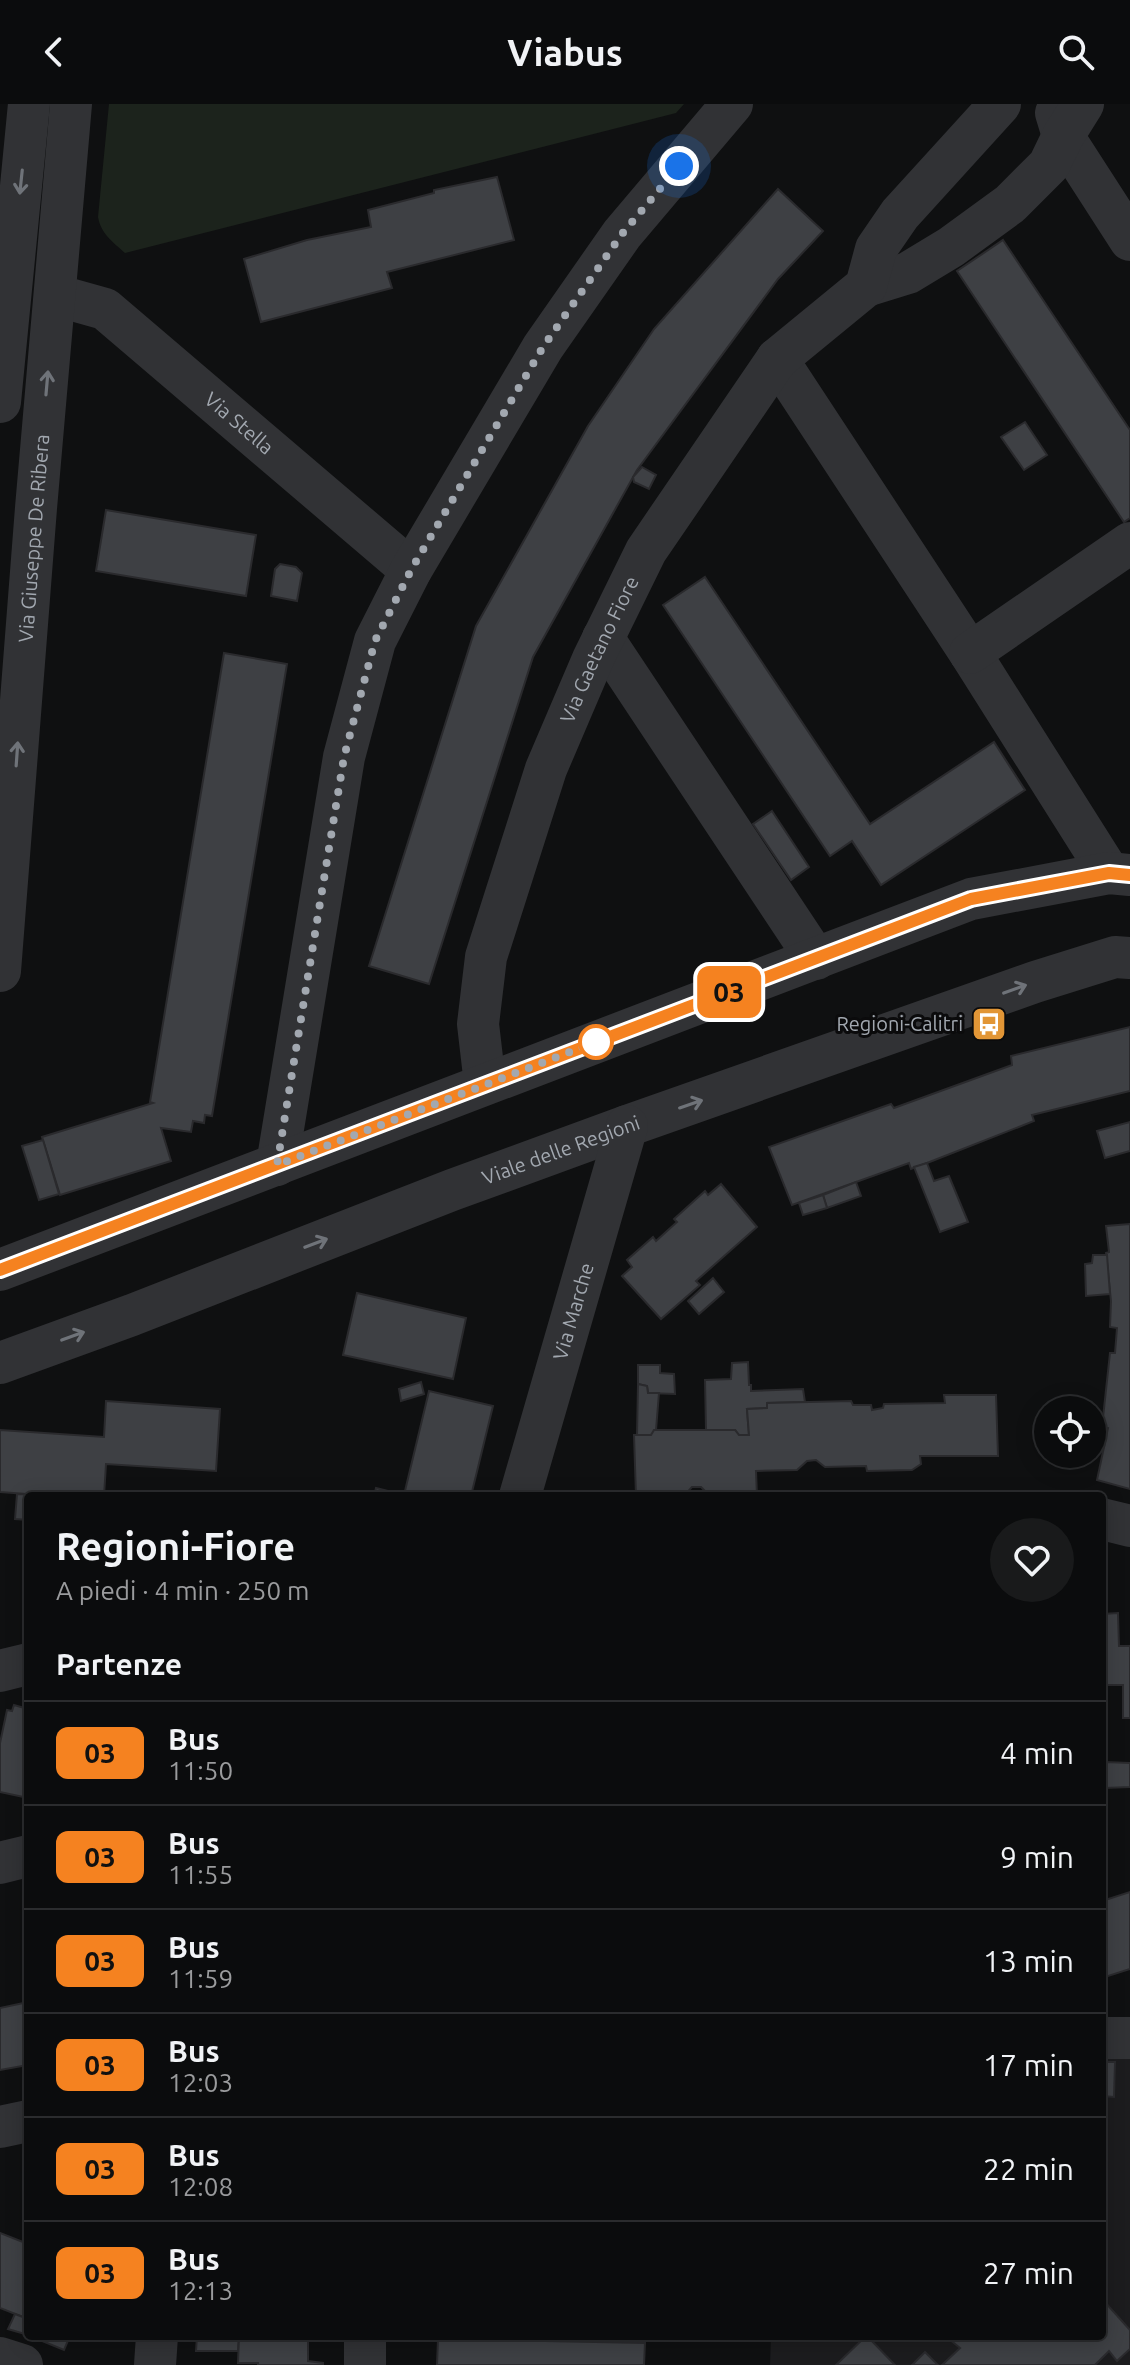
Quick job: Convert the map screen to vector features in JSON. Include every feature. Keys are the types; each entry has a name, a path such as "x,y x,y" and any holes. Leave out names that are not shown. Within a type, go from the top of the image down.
{"street":[{"path":"0,402 29,104"},
{"name":"Via Giuseppe De Ribera","path":"0,971 4,881 71,104"},
{"path":"277,1165 344,757 375,641 411,570 543,347 622,234 732,104"},
{"path":"866,286 876,249 900,214 1000,104"},
{"path":"1016,104 1062,112 1130,240"},
{"name":"Via Gaetano Fiore","path":"485,1084 478,1024 486,957 546,769 603,638 646,551 777,359 866,286 908,273 951,247 1010,204 1049,165 1062,112"},
{"name":"Via Stella","path":"55,295 105,309 411,570"},
{"path":"2,1263 277,1165 971,899 1119,874 777,359"},
{"path":"970,653 1130,543"},
{"path":"603,638 816,959"},
{"name":"Viale delle Regioni","path":"0,1363 627,1126 1035,982 1115,957 1130,958"},
{"name":"Via Marche","path":"521,1492 627,1126"},
{"path":"1106,1520 1130,1526"},
{"path":"0,1671 24,1665"},
{"path":"0,1863 24,1857"},
{"path":"1106,2038 1130,2038"},
{"path":"0,2127 24,2122"},
{"path":"155,2365 157,2340"},
{"path":"365,2340 365,2365"},
{"path":"0,2358 22,2365"}],"shaded area":[{"path":"109,104 684,104 676,113 125,253 105,233 98,217"},
{"path":"1106,2057 1130,2058 1130,2365 770,2365 771,2340 1106,2340"}],"building":[{"path":"497,177 514,240 387,272 392,288 261,322 244,259 307,240 371,227 368,210 434,193 434,190"},
{"path":"778,189 823,231 778,279 637,470 533,657 429,984 369,966 476,626 588,426 654,329"},
{"path":"1003,240 1130,430 1130,518 1124,522 957,271"},
{"path":"1025,422 1047,455 1024,470 1001,437"},
{"path":"642,467 656,475 649,489 634,482 633,477"},
{"path":"106,510 256,535 246,596 96,571"},
{"path":"280,564 296,567 302,573 297,601 271,596 275,569"},
{"path":"705,577 870,824 994,742 1025,790 881,885 852,841 830,856 663,605"},
{"path":"224,653 287,664 212,1116 205,1115 204,1123 193,1121 191,1132 161,1128 171,1161 60,1195 42,1137 153,1103 150,1102"},
{"path":"772,811 809,867 791,880 753,824"},
{"path":"1130,1027 1130,1091 1032,1115 1034,1121 911,1169 909,1163 792,1205 769,1147 891,1104 894,1108 1012,1065 1011,1056"},
{"path":"1130,1122 1130,1151 1105,1158 1097,1131"},
{"path":"43,1140 59,1194 39,1200 22,1146"},
{"path":"927,1163 934,1181 949,1176 968,1222 940,1232 914,1167"},
{"path":"856,1182 861,1196 827,1208 823,1195"},
{"path":"721,1184 757,1227 696,1281 700,1285 661,1319 622,1276 632,1267 627,1260 653,1237 656,1241 677,1222 674,1219 705,1191 708,1195"},
{"path":"823,1195 827,1208 803,1215 799,1203"},
{"path":"1130,1224 1130,1489 1097,1480 1100,1468 1106,1468 1105,1396 1110,1353 1115,1353 1117,1328 1110,1327 1106,1226"},
{"path":"1093,1255 1107,1255 1110,1294 1086,1296 1085,1264 1092,1263"},
{"path":"713,1278 724,1292 699,1314 688,1301"},
{"path":"357,1293 466,1318 453,1379 343,1355"},
{"path":"748,1362 751,1391 803,1389 805,1402 767,1403 767,1408 747,1409 749,1435 739,1435 735,1430 706,1430 705,1380 731,1379 732,1363"},
{"path":"638,1365 660,1365 660,1373 674,1374 675,1394 648,1393 647,1386 638,1384"},
{"path":"421,1382 424,1394 401,1401 399,1389"},
{"path":"638,1384 647,1386 648,1393 659,1393 656,1430 651,1435 637,1435"},
{"path":"429,1391 493,1406 472,1492 405,1492"},
{"path":"944,1395 996,1395 998,1456 920,1456 921,1464 912,1470 867,1471 866,1466 825,1467 816,1460 807,1461 797,1470 756,1471 757,1492 706,1492 701,1487 692,1487 688,1492 636,1492 634,1435 651,1435 654,1430 735,1430 739,1435 749,1435 747,1409 767,1408 767,1403 851,1401 853,1405 871,1405 872,1410 883,1408 884,1404 945,1403"},
{"path":"106,1401 220,1409 216,1471 106,1464 104,1492 0,1492 0,1430 104,1437"},
{"path":"17,1494 24,1494 24,1520 15,1519"},
{"path":"1118,1613 1119,1646 1130,1646 1130,1718 1123,1718 1123,1685 1106,1685 1106,1614"},
{"path":"14,1705 24,1708 24,1797 0,1792 0,1743 7,1710 12,1711"},
{"path":"1106,1762 1130,1763 1130,1787 1106,1788"},
{"path":"1130,1892 1130,1969 1106,1977 1106,1900"},
{"path":"24,2003 24,2066 0,2070 0,2008"},
{"path":"1106,2062 1115,2062 1114,2097 1106,2096"},
{"path":"0,2233 24,2242 24,2317 0,2308"},
{"path":"1106,2303 1130,2330 1130,2349 1117,2361 1109,2351 1095,2365 942,2365 960,2348 950,2340 1106,2340"},
{"path":"15,2314 24,2317 24,2334 8,2329"},
{"path":"40,2340 68,2340 64,2350"},
{"path":"197,2340 239,2340 238,2351 196,2351"},
{"path":"239,2340 308,2340 308,2361 323,2365 258,2365 238,2363"},
{"path":"438,2340 645,2343 644,2365 437,2365"},
{"path":"862,2340 871,2340 895,2365 836,2365"},
{"path":"925,2352 938,2365 912,2365"}],"bus line":[{"name":"03","path":"0,1270 971,899 1109,873 1130,875"}],"place":[{"name":"Regioni-Calitri","path":"989,1024"}],"route":[{"path":"596,1042 277,1165 344,757 375,641 411,570 543,347 622,234 679,166"}]}
